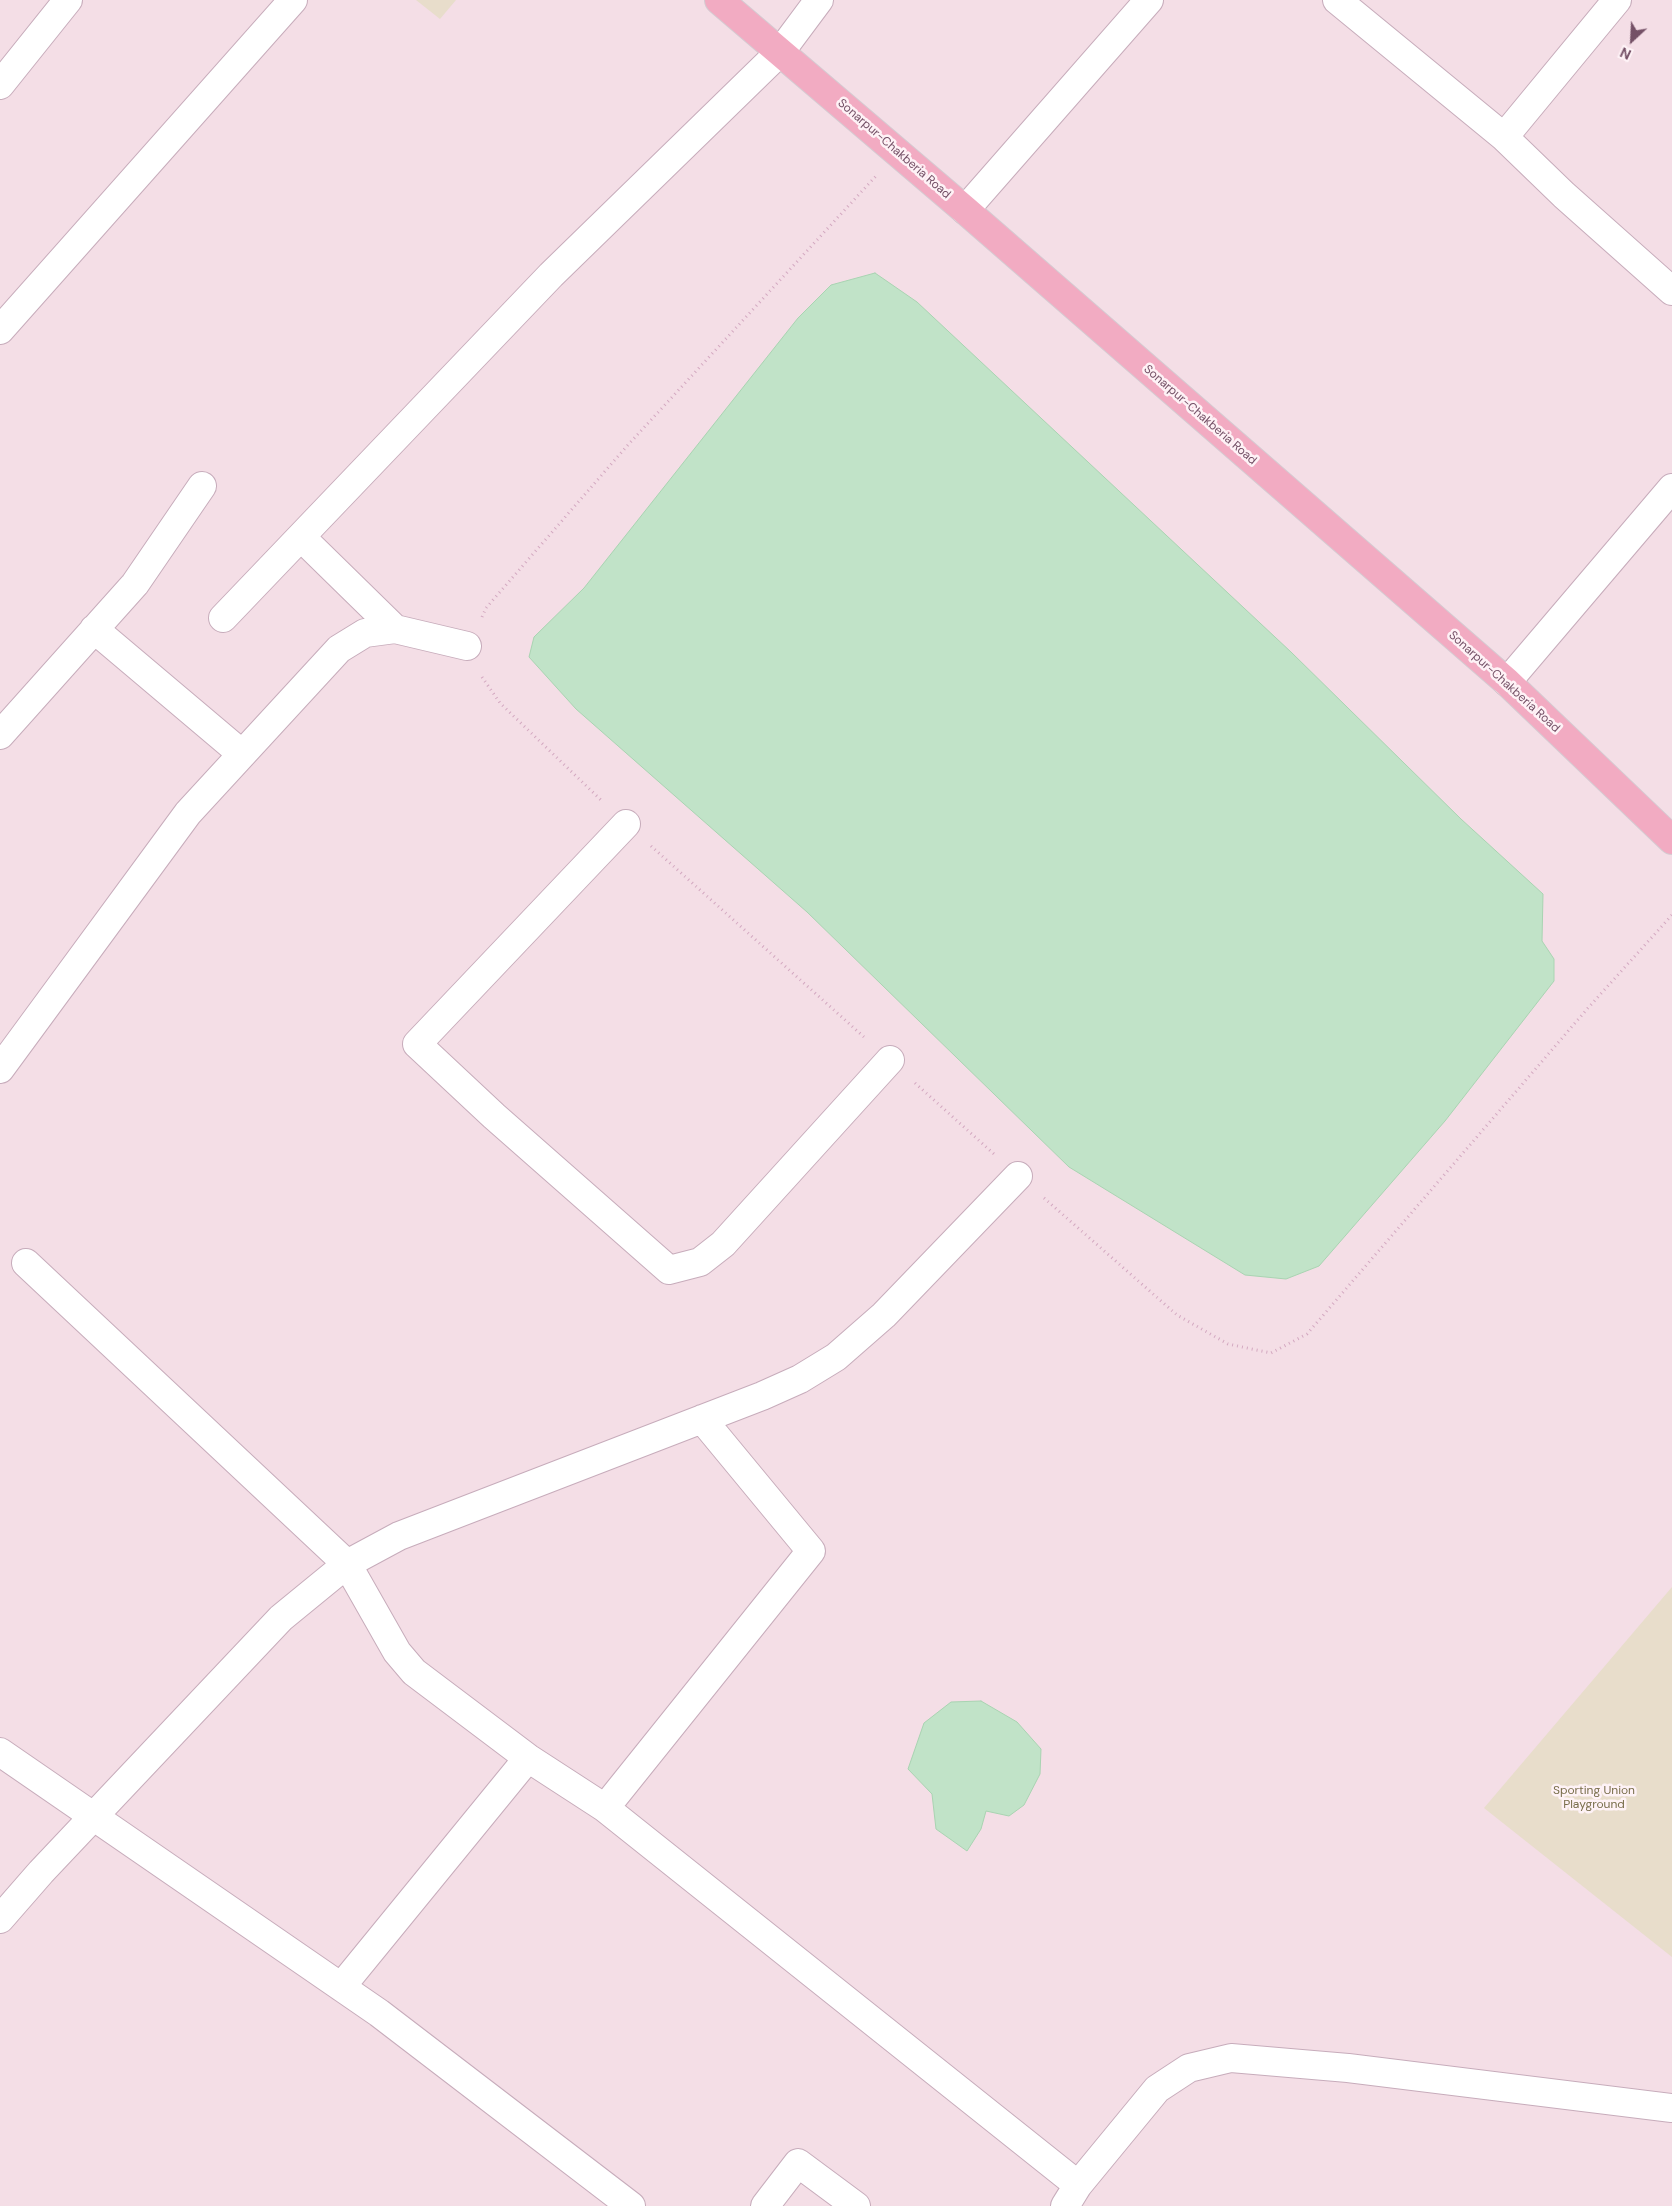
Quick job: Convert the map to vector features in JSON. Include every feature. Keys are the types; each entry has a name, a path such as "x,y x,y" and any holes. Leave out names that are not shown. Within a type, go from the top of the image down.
{"main road":[{"name":"Sonarpur-Chakberia Road","path":"719,0 898,152 1507,682 1672,840"}],"street":[{"path":"0,85 68,0"},
{"path":"0,330 293,0"},
{"path":"223,618 551,275 781,51 819,0"},
{"path":"965,210 1149,0"},
{"path":"1337,0 1504,137 1564,195 1672,291"},
{"path":"1504,137 1617,0"},
{"path":"0,736 134,584 202,486"},
{"path":"1507,682 1672,488"},
{"path":"301,537 395,629"},
{"path":"94,629 242,754"},
{"path":"0,1068 188,813 340,649 365,633 395,629 468,646"},
{"path":"626,824 417,1044 502,1122 669,1270 700,1262 723,1244 890,1060"},
{"path":"0,1919 41,1872 281,1618 347,1564 399,1536 702,1419 800,1379 836,1357 884,1315 1018,1176"},
{"path":"26,1263 347,1564 397,1652 414,1672 528,1758 605,1808 1072,2196 1157,2089 1189,2068 1231,2058 1348,2068 1672,2108"},
{"path":"605,1808 811,1551 702,1419"},
{"path":"0,1752 379,2013 631,2206"},
{"path":"341,1987 528,1758"},
{"path":"765,2206 798,2163 856,2206"}],"path":[{"path":"898,152 627,446 486,608 468,646 479,672 500,703 626,824 1018,1176 1177,1315 1228,1344 1271,1353 1307,1334 1588,1008 1672,915"}],"shaded area":[{"path":"0,0 1672,0 1672,2206 0,2206"},
{"path":"875,273 917,302 1291,652 1461,819 1543,894 1542,941 1554,959 1554,981 1445,1121 1319,1266 1286,1279 1245,1275 1069,1167 807,912 576,709 529,657 534,637 584,588 798,318 831,285"},
{"path":"981,1701 1017,1722 1041,1749 1040,1774 1024,1805 1009,1816 986,1811 981,1829 967,1851 936,1829 932,1794 908,1769 924,1723 951,1702"}],"green space":[{"path":"416,0 456,0 440,19"},
{"name":"Sporting Union Playground","path":"1672,1587 1672,1957 1484,1808"}]}
